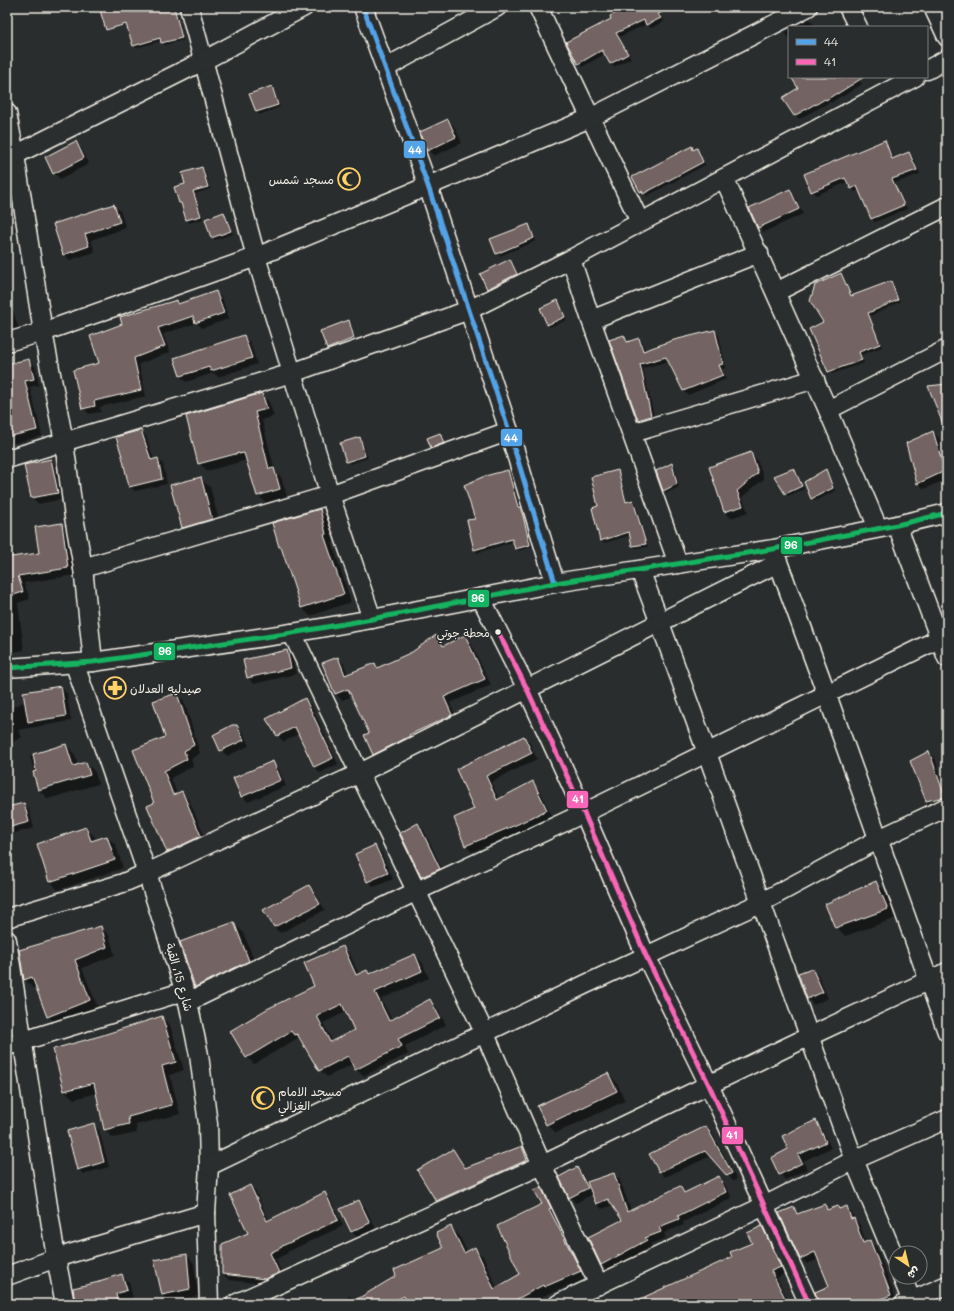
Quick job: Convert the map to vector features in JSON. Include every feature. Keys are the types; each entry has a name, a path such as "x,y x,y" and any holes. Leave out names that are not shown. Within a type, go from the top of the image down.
{"street":[{"path":"189,7 256,257 321,461 330,495 372,619"},
{"path":"11,157 304,7"},
{"path":"363,7 428,186 509,431 555,583"},
{"path":"385,68 497,7"},
{"path":"538,7 640,222"},
{"path":"7,342 43,332 256,257 428,186 590,118 808,7"},
{"path":"848,7 858,26"},
{"path":"933,7 947,37"},
{"path":"928,69 947,59"},
{"path":"7,460 292,373 469,310 571,259 724,178 887,84 911,78"},
{"path":"7,112 11,157 64,442 74,517 83,568 93,662"},
{"path":"724,178 759,253 878,528"},
{"path":"776,292 947,206"},
{"path":"591,320 759,253"},
{"path":"571,259 591,320 678,564"},
{"path":"828,410 947,349"},
{"path":"632,433 814,379"},
{"path":"83,568 330,495 509,431"},
{"path":"7,668 75,665 292,633 555,583 678,564 775,556 878,528 947,514"},
{"path":"897,525 943,637 947,658"},
{"path":"7,918 123,882 147,873 360,773 660,623 775,556"},
{"path":"775,556 827,695 947,1032"},
{"path":"640,570 762,902 854,1160 889,1245"},
{"path":"481,598 526,689 584,813 646,956 709,1085 809,1304"},
{"path":"292,633 417,891 484,1034 542,1165 599,1285"},
{"path":"14,1044 186,996 584,813 943,637"},
{"name":"شارع 15، القبة","path":"75,665 147,873 186,996 199,1055 208,1124 209,1166 206,1213 209,1304"},
{"path":"209,1166 646,956 762,902 879,839 947,807"},
{"path":"7,940 14,1044 65,1304"},
{"path":"235,1304 542,1165 947,972"},
{"path":"558,1304 764,1206 854,1160 947,1118"},
{"path":"7,1276 56,1258 206,1213"},
{"path":"904,1285 910,1303 947,1285"}],"building":[{"path":"99,7 174,7 182,38 161,43 160,38 133,46 126,24 106,30"},
{"path":"627,7 673,7 658,14 661,18 646,25 644,20 616,33 628,54 610,64 602,50 578,64 566,42 611,19 610,16"},
{"path":"792,78 862,78 837,94 794,116 782,98 798,88"},
{"path":"272,86 278,105 256,112 249,94"},
{"path":"448,119 456,137 427,151 420,132"},
{"path":"885,140 892,159 909,152 917,170 892,179 904,205 871,219 857,186 851,189 845,178 811,192 804,174"},
{"path":"76,141 84,158 53,174 45,157"},
{"path":"692,146 693,150 697,148 703,162 643,194 642,191 640,192 632,177"},
{"path":"202,167 208,187 193,191 201,216 186,220 174,187 185,184 182,173"},
{"path":"790,189 799,209 758,228 749,208"},
{"path":"114,204 120,222 85,234 89,246 63,255 53,224"},
{"path":"224,212 231,231 211,238 205,219"},
{"path":"529,224 534,238 496,254 490,239"},
{"path":"510,259 517,274 487,289 480,274"},
{"path":"841,273 851,296 891,281 898,300 868,313 880,344 859,352 862,360 828,372 809,329 823,322 810,301 815,285"},
{"path":"216,291 224,313 195,323 193,316 158,328 165,346 134,358 141,390 94,401 95,406 82,409 73,370 99,363 90,336 122,324 120,317 177,300 178,304"},
{"path":"558,300 565,317 547,325 540,308"},
{"path":"349,320 354,338 327,349 320,331"},
{"path":"715,330 723,364 719,365 723,375 683,391 666,357 640,364 651,416 638,420 609,340 624,335 627,342 639,338 643,351 674,340"},
{"path":"244,335 252,358 211,371 209,367 180,376 174,358"},
{"path":"29,359 34,379 25,381 37,430 7,437 7,364"},
{"path":"947,384 947,432 946,432 928,386"},
{"path":"262,393 267,409 255,412 269,469 274,468 280,489 257,496 244,453 198,464 186,416"},
{"path":"141,430 151,460 158,458 162,479 129,487 116,437"},
{"path":"933,431 945,471 917,484 906,443"},
{"path":"440,433 444,443 431,448 427,438"},
{"path":"360,437 365,456 346,462 340,443"},
{"path":"751,452 758,473 737,491 743,506 724,512 709,467"},
{"path":"51,459 58,493 31,498 24,465"},
{"path":"672,463 677,484 663,491 656,471"},
{"path":"794,468 802,486 785,494 774,476"},
{"path":"826,469 833,488 811,499 804,482"},
{"path":"508,470 518,507 520,507 523,516 530,545 515,549 512,539 474,550 467,520 475,519 464,485 485,476"},
{"path":"618,470 626,502 633,500 646,544 632,546 629,532 600,541 592,508 598,506 591,477"},
{"path":"201,477 212,519 182,528 170,485"},
{"path":"320,509 326,534 324,535 344,594 301,608 272,523"},
{"path":"62,523 68,568 18,576 23,592 7,597 7,552 9,551 11,557 39,553 35,527"},
{"path":"436,635 443,646 465,635 485,679 444,697 452,715 409,735 410,736 373,755 364,735 369,733 348,689 335,694 322,663 338,657 345,675 375,663 377,668 412,652"},
{"path":"287,650 291,668 247,678 243,660"},
{"path":"61,686 66,716 28,722 23,692"},
{"path":"177,693 194,745 184,751 187,759 164,771 173,795 182,791 201,836 167,852 147,806 154,803 133,750 165,737 153,701"},
{"path":"305,698 333,758 314,767 295,727 277,736 266,719"},
{"path":"232,725 237,725 244,740 220,751 213,735"},
{"path":"524,736 532,753 486,776 497,800 533,781 547,810 465,846 454,818 474,809 456,769"},
{"path":"66,744 73,766 86,762 90,775 38,790 33,772 36,771 33,754"},
{"path":"929,751 945,797 926,801 910,761"},
{"path":"273,761 281,780 241,797 233,778"},
{"path":"24,803 29,822 7,828 7,807"},
{"path":"418,823 440,869 421,877 400,833"},
{"path":"86,827 91,841 107,836 115,860 49,882 37,844"},
{"path":"375,845 388,873 367,882 355,854"},
{"path":"876,881 888,909 835,928 825,904"},
{"path":"309,885 320,904 274,927 263,910"},
{"path":"234,922 249,961 195,987 180,942"},
{"path":"101,926 107,947 75,960 90,1000 47,1017 32,977 24,980 19,950"},
{"path":"343,946 356,975 367,970 369,974 415,954 422,971 375,992 389,1021 430,999 440,1018 398,1039 402,1046 355,1070 348,1056 319,1071 297,1034 294,1035 291,1031 246,1058 230,1031 267,1009 314,986 304,963","holes":["342,1004 354,1030 330,1042 317,1016"]},
{"path":"812,968 823,992 807,999 798,973"},
{"path":"162,1016 176,1062 162,1066 172,1105 128,1117 129,1124 104,1130 94,1083 64,1091 53,1049"},
{"path":"608,1073 617,1091 546,1125 537,1106"},
{"path":"816,1120 826,1142 798,1155 802,1163 779,1175 771,1158 788,1149 782,1136"},
{"path":"94,1123 104,1162 77,1170 67,1131"},
{"path":"706,1126 732,1173 727,1176 705,1151 659,1172 649,1154"},
{"path":"522,1146 527,1160 436,1201 417,1170 453,1149 465,1168"},
{"path":"577,1167 588,1188 569,1198 559,1177"},
{"path":"614,1173 627,1212 680,1186 684,1193 719,1176 726,1192 678,1216 679,1219 659,1227 661,1232 645,1238 647,1240 601,1265 588,1237 622,1220 608,1199 596,1204 587,1182"},
{"path":"250,1185 267,1221 325,1192 338,1220 270,1253 279,1273 265,1279 222,1274 222,1244 248,1233 230,1195"},
{"path":"541,1187 551,1208 549,1209 581,1271 544,1287 543,1285 508,1304 408,1304 404,1296 389,1304 349,1304 396,1276 394,1270 443,1248 436,1233 451,1226 464,1253 475,1247 494,1289 520,1274 497,1226 542,1204 534,1190"},
{"path":"359,1200 370,1223 351,1232 340,1209"},
{"path":"825,1204 827,1210 838,1206 839,1209 847,1206 851,1219 854,1218 863,1243 870,1240 891,1295 869,1304 819,1304 815,1292 829,1286 815,1252 800,1259 779,1213 794,1207 797,1214"},
{"path":"762,1226 781,1267 771,1271 785,1298 775,1304 629,1304 732,1257 730,1252 752,1243 747,1233"},
{"path":"187,1254 190,1289 162,1295 154,1260"},
{"path":"122,1274 127,1290 116,1294 118,1304 75,1304 73,1288 99,1282"}],"transit line":[{"name":"44","path":"363,7 428,186 509,431 555,583"},
{"name":"96","path":"7,668 93,662 292,633 555,583 773,549 897,525 947,513"},
{"name":"41","path":"498,632 527,689 584,813 646,956 709,1085 809,1304"}],"place":[{"name":"مسجد شمس","path":"349,179"},
{"name":"محطة جوتي","path":"498,632"},
{"name":"صيدليه العدلان","path":"115,688"},
{"name":"مسجد الامام الغزالي","path":"263,1098"}]}
